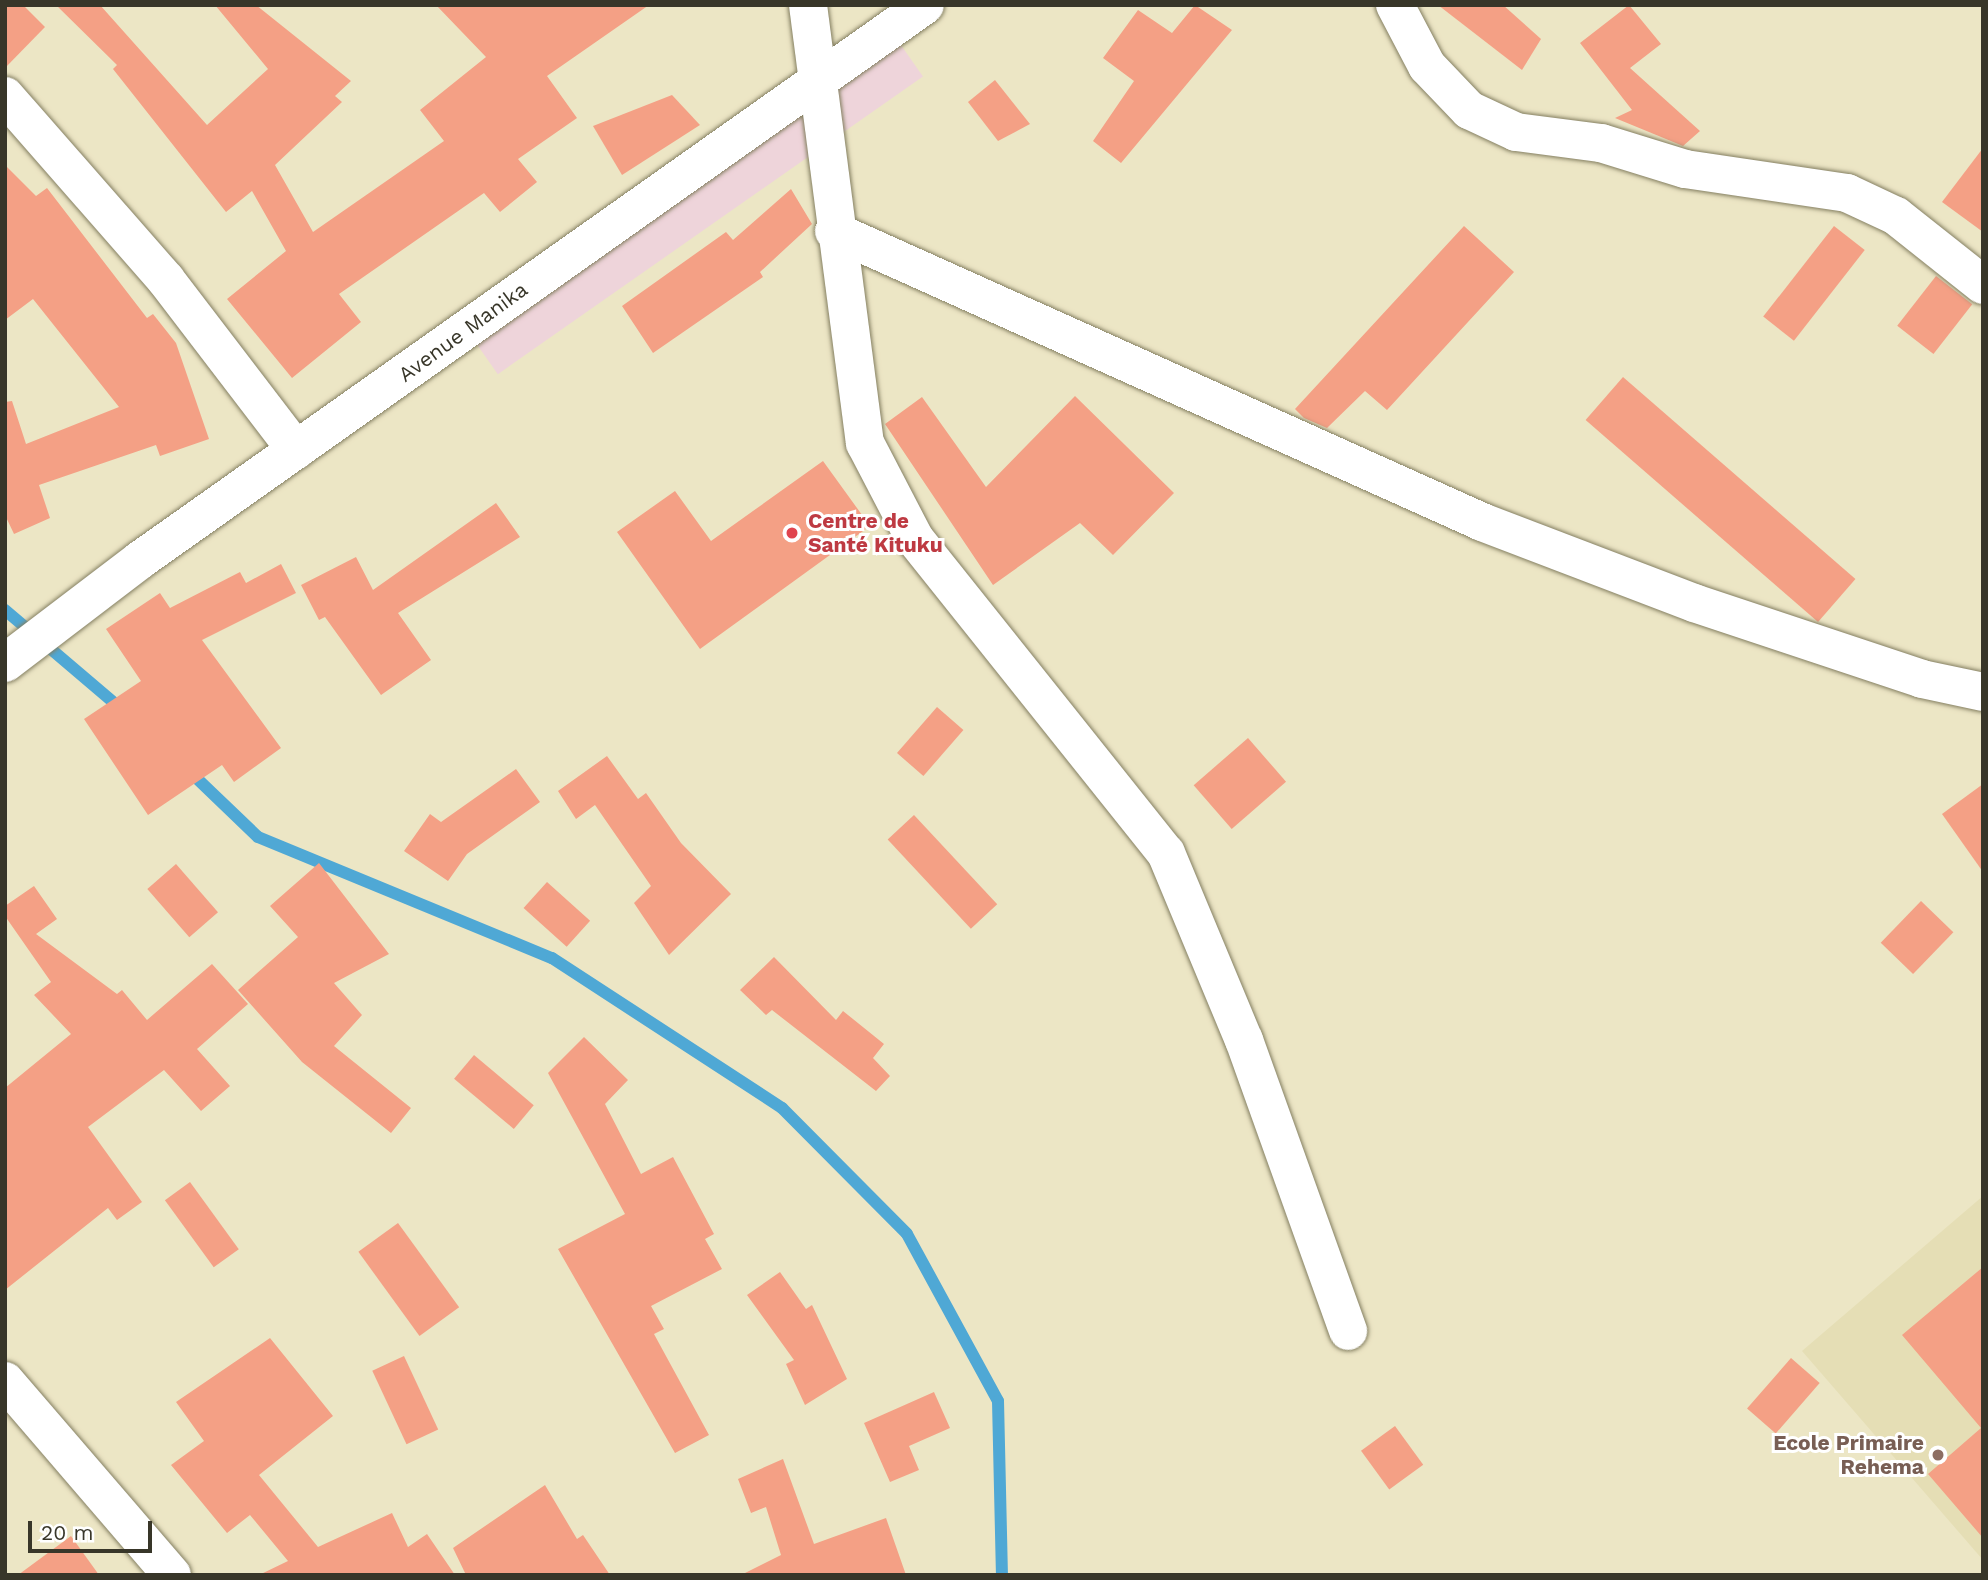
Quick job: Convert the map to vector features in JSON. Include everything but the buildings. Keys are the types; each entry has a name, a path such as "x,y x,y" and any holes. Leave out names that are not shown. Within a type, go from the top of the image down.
{"street":[{"path":"808,5 819,82 834,231 865,443 915,539 1166,853 1244,1040 1348,1331"},
{"name":"Avenue Manika","path":"5,663 296,450 925,5"},
{"path":"1395,5 1427,66 1469,110 1516,132 1601,143 1685,169 1847,193 1896,216 1983,285"},
{"path":"5,96 166,280 296,450"},
{"path":"834,231 1482,522 1707,607 1922,679 1983,692"},
{"path":"5,1381 172,1575"}],"shaded area":[{"path":"896,38 923,77 498,374 471,336"},
{"name":"Ecole Primaire Rehema","path":"1983,1196 1983,1560 1802,1351"}],"waterway":[{"path":"5,610 125,712"},
{"path":"187,769 258,837 552,958 782,1108 907,1234 998,1401 1002,1575"}],"place":[{"name":"Centre de Santé Kituku","path":"792,533"},
{"name":"Ecole Primaire Rehema","path":"1938,1455"}]}
